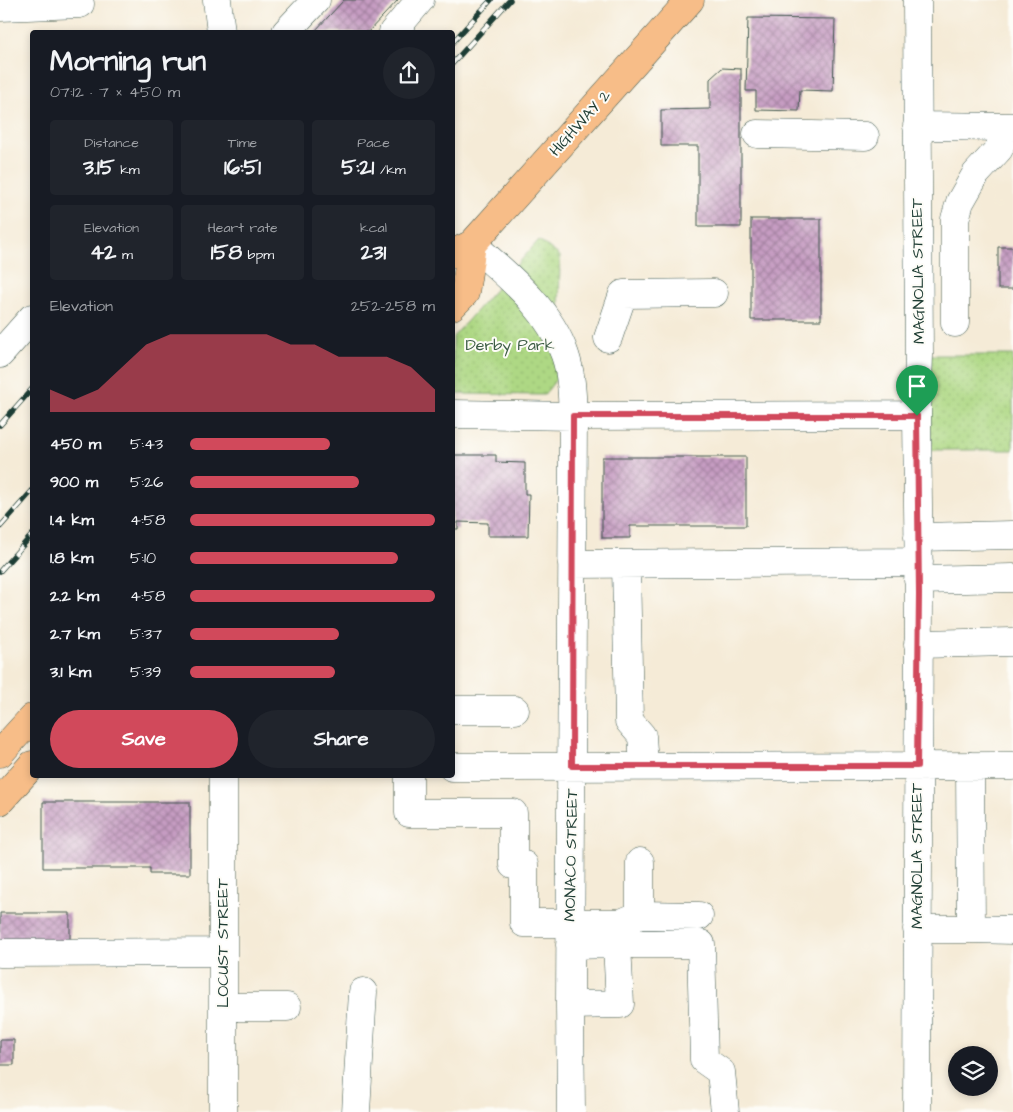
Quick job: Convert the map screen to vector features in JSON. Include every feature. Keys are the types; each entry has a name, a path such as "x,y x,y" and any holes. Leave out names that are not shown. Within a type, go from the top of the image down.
{"main road":[{"name":"HIGHWAY 2","path":"462,249 690,1"},
{"path":"455,303 465,293 462,249"},
{"path":"0,752 30,720"},
{"path":"0,801 30,769"}],"street":[{"path":"217,0 221,30"},
{"path":"288,30 316,0"},
{"path":"395,30 420,0"},
{"name":"MAGNOLIA STREET","path":"917,0 919,355 917,416 917,1112"},
{"path":"0,7 80,4"},
{"path":"917,126 1008,127 1002,140 1005,153 983,165 976,174 960,202 955,220 955,323"},
{"path":"757,134 865,136"},
{"name":"MONACO STREET","path":"462,249 513,280 536,304 547,318 565,355 571,386 573,416 570,934 571,1112"},
{"path":"608,338 624,294 714,293"},
{"path":"0,354 30,320"},
{"path":"455,414 917,416"},
{"path":"918,560 1013,535"},
{"path":"572,564 918,560 1013,578"},
{"path":"626,564 629,721 642,736 644,766"},
{"path":"918,644 1013,642"},
{"path":"455,710 515,710"},
{"path":"970,766 971,929"},
{"path":"455,767 1013,766"},
{"name":"LOCUST STREET","path":"223,778 223,1112"},
{"path":"409,778 409,813 513,813 513,865 524,865 524,923 617,944 701,944 704,1060 721,1072 725,1112"},
{"path":"640,862 640,915"},
{"path":"570,934 621,923 640,915 699,916"},
{"path":"917,930 1013,930"},
{"path":"570,1006 620,1004 617,944"},
{"path":"0,953 224,952"},
{"path":"356,1112 363,992"},
{"path":"223,1007 287,1007"}],"green space":[{"name":"Derby Park","path":"539,240 560,256 558,377 544,395 455,394 455,335"},
{"path":"919,355 1013,355 1013,450 917,450"}],"building":[{"path":"344,0 398,0 370,30 316,30"},
{"path":"748,18 835,19 833,91 800,90 799,111 756,110 756,91 746,91"},
{"path":"722,68 741,69 741,227 698,227 698,146 661,146 661,110 710,109 710,79"},
{"path":"751,219 821,219 821,320 751,320"},
{"path":"998,247 1013,247 1013,289 998,289"},
{"path":"455,455 496,455 496,462 525,463 525,494 529,494 528,536 488,536 488,523 458,522 458,529 455,529"},
{"path":"602,457 746,457 746,526 630,526 630,538 602,538"},
{"path":"43,802 190,802 190,874 150,874 150,868 43,868"},
{"path":"0,913 70,913 70,942 0,942"},
{"path":"0,1040 14,1040 14,1065 0,1065"}],"railway":[{"path":"455,40 491,0"},
{"path":"455,61 510,0"},
{"path":"0,425 30,391"},
{"path":"0,527 30,493"},
{"path":"0,571 30,537"}],"route":[{"path":"573,416 917,416 919,594 917,766 572,766 573,416"}]}
